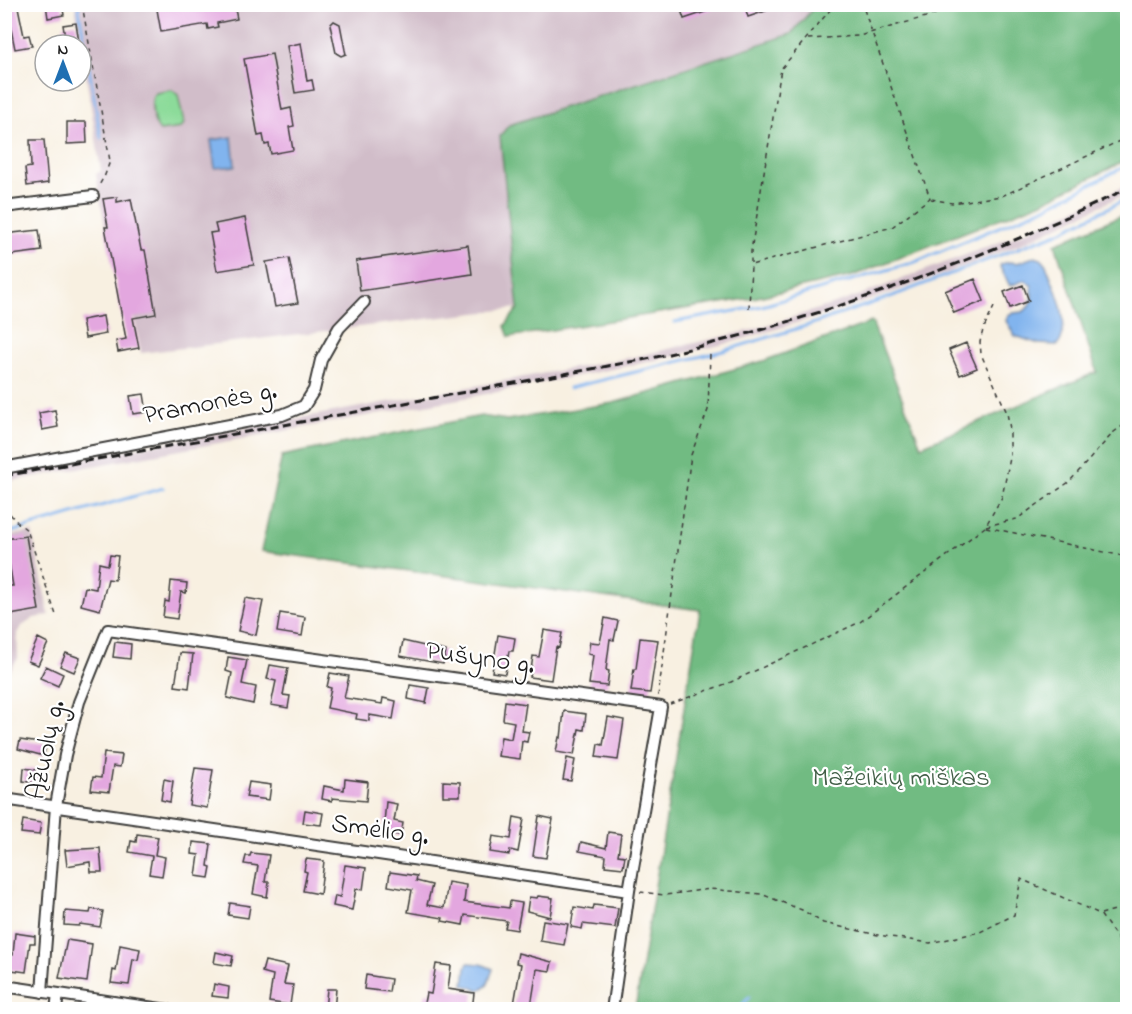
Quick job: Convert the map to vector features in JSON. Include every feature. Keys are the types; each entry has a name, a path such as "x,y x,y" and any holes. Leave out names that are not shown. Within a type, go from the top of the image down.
{"street":[{"path":"4,207 93,196"},
{"name":"Pramonės g.","path":"4,468 282,415 304,406 314,390 321,360 339,328 364,302"},
{"name":"Pušyno g.","path":"108,630 659,707"},
{"name":"Ąžuolų g.","path":"42,992 56,806 65,756 79,702 108,630"},
{"path":"612,1010 659,707"},
{"name":"Smėlio g.","path":"4,799 629,891"},
{"path":"4,986 168,1010"},
{"path":"56,1010 58,994"}],"path":[{"path":"82,4 110,161 105,176 93,196"},
{"path":"749,308 751,251 781,69 835,4"},
{"path":"862,4 870,33 930,198"},
{"path":"806,39 859,36 971,4"},
{"path":"930,198 952,203 1002,196 1128,137"},
{"path":"752,265 892,227 930,198"},
{"path":"985,527 1002,497 1010,458 1010,429 1007,412 981,354 980,342 983,330 994,307"},
{"path":"710,354 708,410 692,454 659,707 731,682 860,622 985,527 1017,519 1069,482 1114,432 1128,422"},
{"path":"4,507 27,531 56,615"},
{"path":"985,527 1128,557"},
{"path":"629,891 665,895 710,889 761,894 802,910 823,923 930,943 980,932 1014,915 1021,879 1100,914 1128,953"},
{"path":"1100,914 1128,906"}],"shaded area":[{"path":"75,5 817,5 791,34 509,125 500,136 518,308 141,353 117,226 105,227 96,174 101,171 89,93 93,93 93,33 79,33"},
{"path":"1127,185 1127,193 1025,242 949,272 849,307 733,342 652,361 492,393 5,482 5,472 633,357 751,330 847,300 1023,233"},
{"path":"32,532 49,615 34,618 22,626 17,633 18,658 5,675 5,536"}],"green space":[{"path":"817,4 1127,5 1127,160 1040,203 852,276 753,298 509,337 505,326 518,308 500,136 509,125 791,34"},
{"path":"172,90 178,95 184,123 181,128 160,131 155,124 153,114 153,96 156,93"},
{"name":"Mažeikių miškas","path":"1127,213 1127,1009 635,1009 700,610 261,551 282,456 481,416 507,420 613,403 763,361 872,322 921,446 1097,372 1055,244"}],"water":[{"path":"232,137 235,166 215,168 211,140"},
{"path":"1034,257 1045,263 1060,304 1064,326 1058,345 1039,344 1015,336 1006,321 1008,315 1022,312 1028,307 1032,297 1032,286 1025,280 1010,286 1000,267 1001,264 1017,263"},
{"path":"468,963 481,964 493,969 487,986 479,990 464,985"}],"building":[{"path":"46,4 62,4 64,15 48,18"},
{"path":"156,4 234,4 237,19 217,23 218,27 208,29 207,24 161,32"},
{"path":"679,4 722,4 723,6 684,19"},
{"path":"744,4 780,4 780,6 748,17"},
{"path":"18,7 24,36 29,35 32,46 15,49 10,24 4,25 4,10"},
{"path":"334,21 340,24 346,54 341,56 336,53 330,25"},
{"path":"76,23 78,33 64,33 63,25"},
{"path":"301,43 307,81 312,80 314,90 295,93 287,46"},
{"path":"272,54 282,110 291,108 294,126 289,127 293,150 271,154 269,144 265,145 263,135 258,136 244,59"},
{"path":"67,122 86,122 87,143 67,144"},
{"path":"30,140 44,140 48,183 27,186 25,168 31,167"},
{"path":"117,197 117,202 131,199 141,250 145,250 156,314 133,318 139,348 118,352 116,341 126,339 105,227 108,227 103,199"},
{"path":"245,218 254,265 217,271 210,233 217,232 215,224"},
{"path":"39,230 42,251 4,256 4,234"},
{"path":"468,245 472,274 360,291 356,261"},
{"path":"289,258 298,303 275,307 266,262"},
{"path":"975,279 984,301 954,313 945,291"},
{"path":"1023,285 1029,301 1010,308 1004,292"},
{"path":"103,316 106,334 85,338 82,320"},
{"path":"966,343 977,368 960,375 949,350"},
{"path":"144,394 147,412 133,414 130,396"},
{"path":"55,410 58,427 42,430 39,413"},
{"path":"26,536 39,610 4,616 4,586 13,586 5,539"},
{"path":"110,555 118,556 115,580 108,579 100,610 81,605 85,587 96,589 99,563 108,565"},
{"path":"171,581 187,583 186,593 181,592 177,619 163,617 165,601 169,602"},
{"path":"245,598 263,601 256,635 238,631"},
{"path":"280,613 305,617 302,636 277,632"},
{"path":"605,618 618,621 614,640 610,639 606,670 609,671 607,686 589,684 593,655 588,654 590,642 600,643"},
{"path":"544,630 562,633 559,648 556,647 551,680 530,677 533,656 539,657"},
{"path":"498,635 515,638 513,651 509,651 505,674 492,672"},
{"path":"38,638 48,643 38,665 28,661"},
{"path":"640,638 658,640 650,693 631,691"},
{"path":"403,641 446,651 443,664 400,656"},
{"path":"115,642 131,644 130,659 113,657"},
{"path":"66,653 80,658 74,672 60,666"},
{"path":"180,653 193,654 189,688 175,686"},
{"path":"228,657 247,660 242,684 256,687 253,704 227,698 232,673 226,671"},
{"path":"270,665 288,668 283,695 290,696 288,708 271,705 276,681 267,679"},
{"path":"46,666 63,674 58,686 40,678"},
{"path":"330,673 349,676 344,698 382,704 383,698 396,701 393,719 369,715 369,721 356,719 357,714 327,708 331,688 327,687"},
{"path":"410,685 429,688 426,703 408,699"},
{"path":"505,701 526,704 522,731 529,732 527,742 522,741 520,759 498,756 501,737 511,739 514,722 503,720"},
{"path":"564,711 586,714 584,730 579,729 574,755 556,752 559,737 561,738"},
{"path":"608,717 624,720 618,760 596,757 598,744 603,745"},
{"path":"20,740 46,744 44,756 18,749"},
{"path":"104,753 122,755 120,767 113,766 109,792 91,790 93,777 101,778"},
{"path":"567,758 575,760 571,781 563,780"},
{"path":"24,768 43,771 41,784 23,781"},
{"path":"195,768 213,770 207,808 189,805"},
{"path":"164,779 173,781 170,802 161,800"},
{"path":"345,779 368,782 366,801 322,799 324,786 344,790"},
{"path":"443,781 460,782 460,796 443,796"},
{"path":"249,782 271,785 269,800 246,797"},
{"path":"386,802 397,804 394,821 403,823 401,835 383,833"},
{"path":"305,810 323,813 321,825 303,823"},
{"path":"539,816 553,819 546,858 533,856"},
{"path":"514,817 524,819 518,852 510,850 509,855 490,852 493,836 511,839"},
{"path":"23,820 41,823 39,835 21,833"},
{"path":"608,832 621,834 618,855 625,856 623,868 605,866 606,856 579,851 581,842 606,848"},
{"path":"137,834 158,837 155,855 165,857 162,876 149,874 152,856 129,852 131,841 136,842"},
{"path":"193,842 211,844 209,878 196,876 199,855 192,854"},
{"path":"100,848 102,872 91,872 90,862 67,866 65,850"},
{"path":"251,853 269,855 265,882 269,882 267,897 253,894 258,866 244,864 246,856 250,856"},
{"path":"306,859 324,861 320,894 303,891 307,872 304,871"},
{"path":"345,865 366,868 363,890 356,889 352,910 333,906 335,896 340,897"},
{"path":"390,872 417,876 416,881 432,885 427,905 444,908 448,882 466,885 464,902 509,908 510,901 522,903 517,930 505,928 507,921 465,915 463,925 442,921 443,918 408,912 412,890 388,886"},
{"path":"538,896 553,898 550,917 527,911 529,897 537,898"},
{"path":"230,903 250,906 248,918 228,915"},
{"path":"594,905 618,908 615,928 583,924 582,929 571,927 574,907 593,910"},
{"path":"91,909 103,911 100,927 80,924 79,926 64,925 65,911 90,913"},
{"path":"543,920 568,924 564,945 540,941"},
{"path":"15,933 35,936 35,943 30,943 26,972 4,969 4,954 13,955"},
{"path":"67,940 92,944 87,982 59,978"},
{"path":"120,945 140,949 138,960 133,959 129,985 111,983 113,970 116,971"},
{"path":"216,952 233,956 231,966 214,963"},
{"path":"518,953 552,962 550,971 537,969 531,1006 527,1006 526,1010 513,1010 521,964 516,963"},
{"path":"265,961 288,966 284,984 293,985 290,1005 269,1002 273,975 262,972"},
{"path":"436,964 451,966 448,989 474,993 472,1010 423,1008 426,993 431,994"},
{"path":"366,975 391,979 389,992 364,989"},
{"path":"214,984 229,987 228,998 212,996"},
{"path":"327,989 336,989 334,1010 325,1010"}],"waterway":[{"path":"78,4 101,138"},
{"path":"675,322 762,306 915,262 1042,209 1128,165"},
{"path":"569,388 723,351 809,325 890,297 1058,233 1128,198"},
{"path":"4,534 163,488"},
{"path":"738,1010 749,997"}],"railway":[{"path":"4,476 652,358 713,343 835,307 954,265 1013,241 1128,188"}]}
